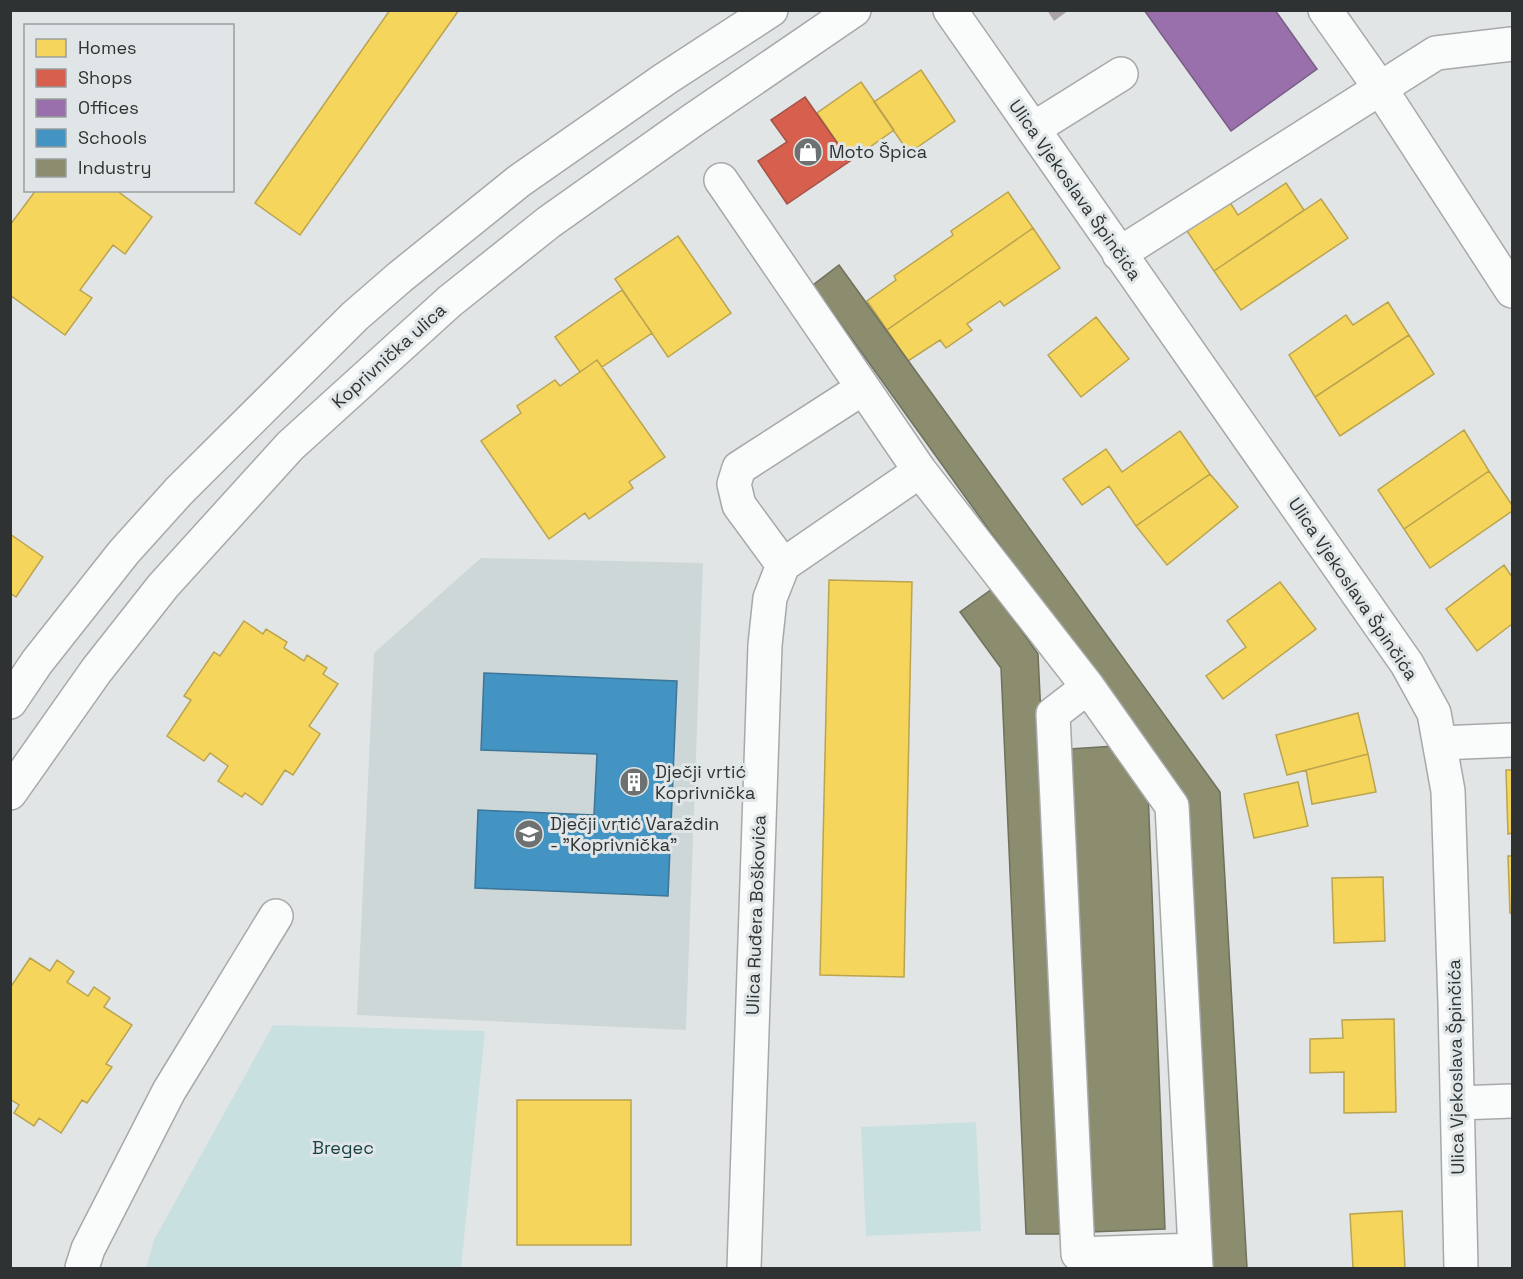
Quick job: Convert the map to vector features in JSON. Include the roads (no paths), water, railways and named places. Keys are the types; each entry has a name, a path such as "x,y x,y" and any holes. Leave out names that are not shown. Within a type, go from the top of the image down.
{"street":[{"name":"Koprivnička ulica","path":"10,793 96,671 163,586 290,446 450,301 549,222 854,10"},
{"name":"Ulica Vjekoslava Špinčića","path":"950,10 1407,664 1434,713 1448,791 1461,1269"},
{"path":"1325,10 1380,88 1512,291"},
{"path":"10,702 37,662 124,552 179,491 355,316 519,181 758,14"},
{"path":"1119,254 1436,53 1512,44"},
{"path":"1033,129 1122,74"},
{"path":"721,180 920,471 1088,687 1172,806 1195,1259 1078,1254 1053,714 1088,687"},
{"path":"863,388 739,468 734,484 739,505 783,565 920,471"},
{"name":"Ulica Ruđera Boškovića","path":"744,1269 765,645 770,598 783,565"},
{"path":"1440,743 1512,741"},
{"path":"82,1269 88,1249 169,1091 276,916"},
{"path":"1458,1103 1512,1101"}],"place":[{"name":"Moto Špica","path":"808,152"},
{"name":"Dječji vrtić Koprivnička","path":"634,782"},
{"name":"Dječji vrtić Varaždin - \"Koprivnička\"","path":"529,834"}],"park label":[{"name":"Bregec","path":"343,1148"}]}
